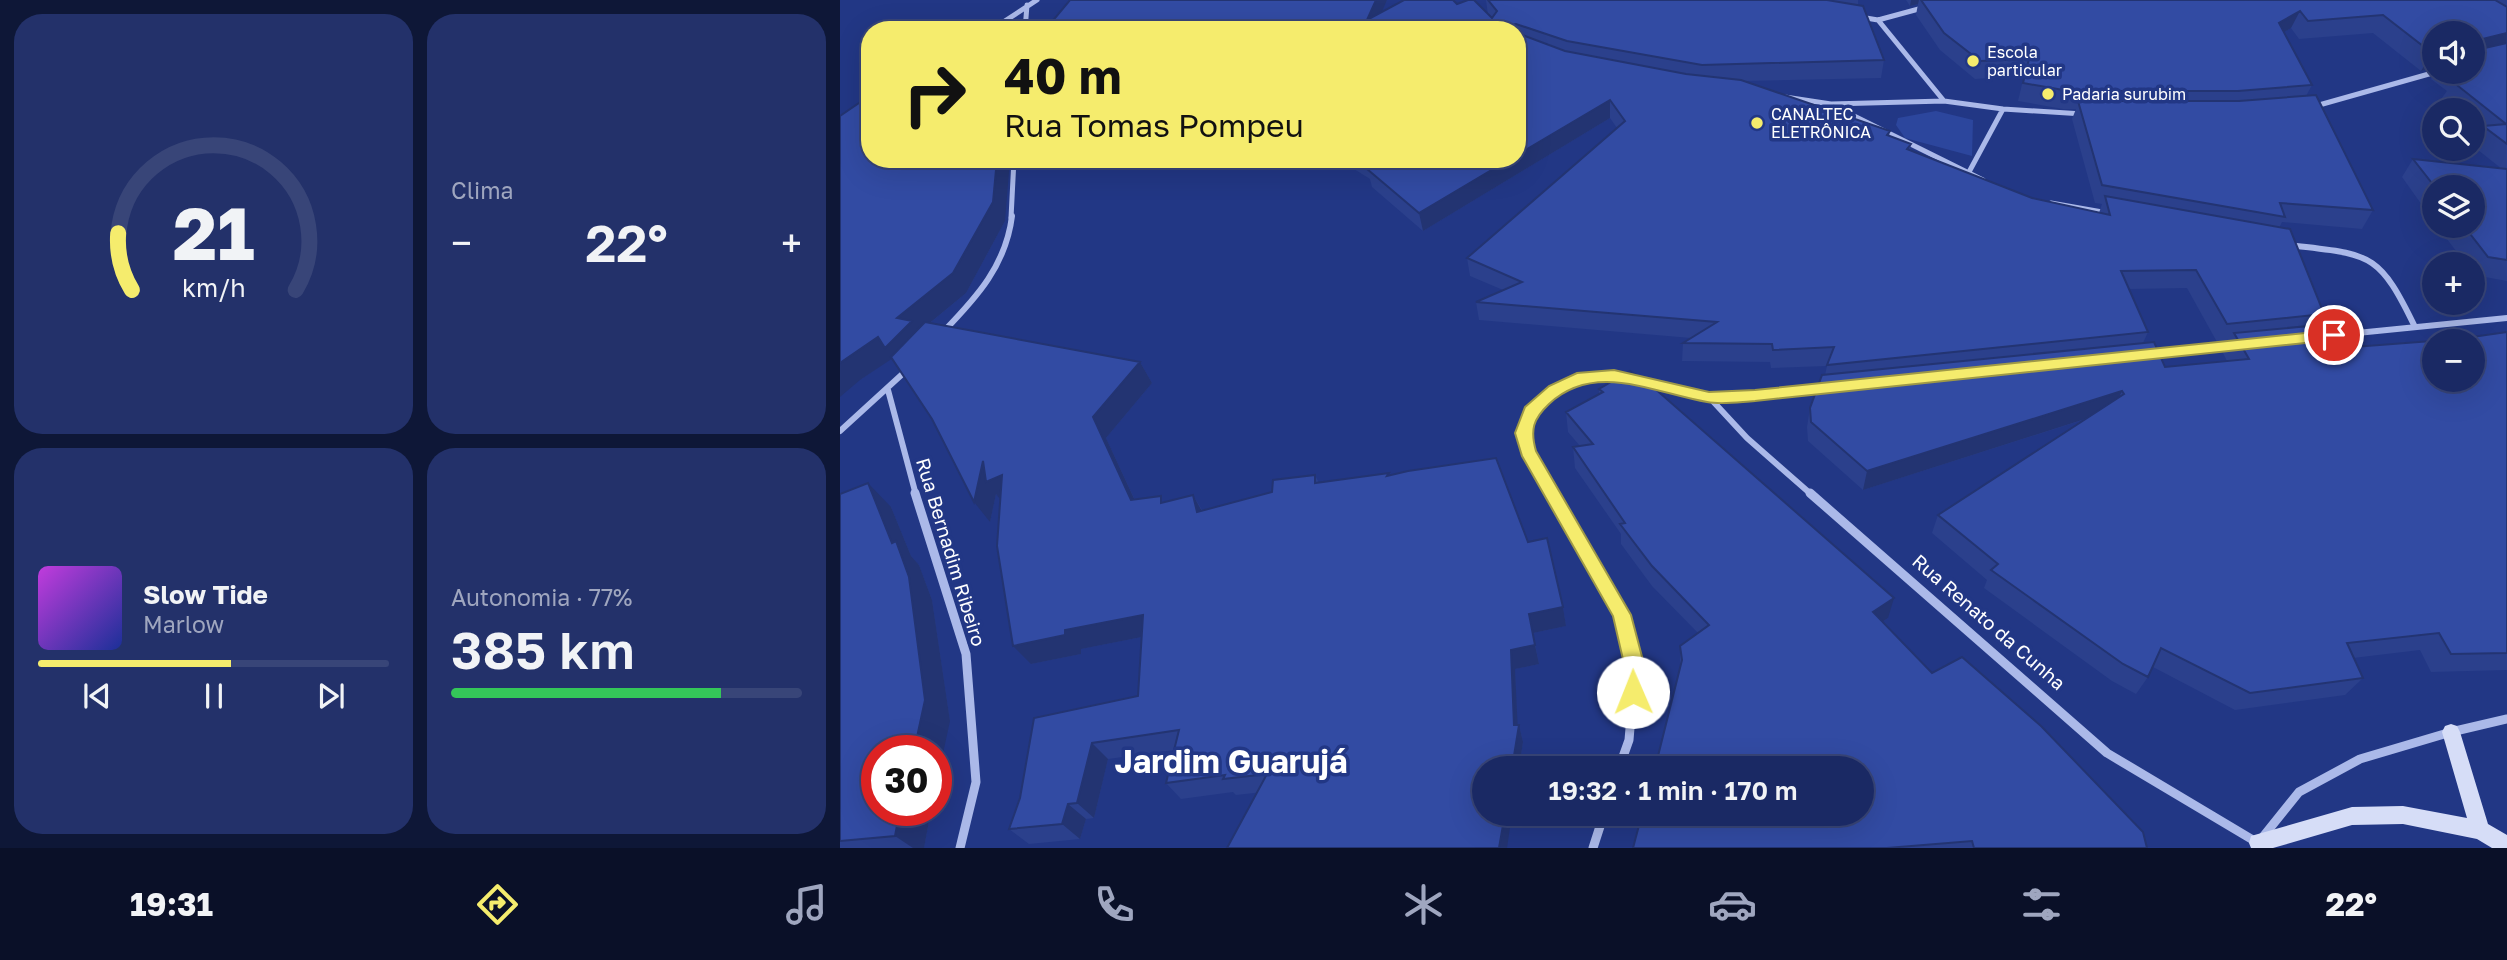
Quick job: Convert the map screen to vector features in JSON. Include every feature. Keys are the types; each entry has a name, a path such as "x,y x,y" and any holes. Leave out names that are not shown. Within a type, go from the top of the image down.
{"street":[{"path":"1004,21 1037,0"},
{"path":"1853,16 1878,20 1938,3"},
{"path":"1026,21 1027,5"},
{"path":"1878,20 1944,101"},
{"path":"2306,108 2422,76"},
{"path":"1782,97 1830,104 1944,101 2003,109 2091,114"},
{"path":"1830,104 1992,185"},
{"path":"1969,172 2003,109"},
{"path":"936,340 974,300 1005,250 1012,216 1014,168"},
{"path":"2046,202 2112,213"},
{"path":"2283,244 2359,256 2376,263 2390,277 2415,327"},
{"path":"2318,337 2507,318"},
{"path":"2137,356 2248,345"},
{"path":"840,431 888,390 917,360"},
{"path":"1623,756 1629,740 1635,668 1622,615 1528,452 1523,433 1531,412 1555,390 1577,379 1595,375 1614,375 1709,397 1831,389"},
{"name":"Rua Bernadim Ribeiro","path":"888,390 918,504 966,654 975,782 960,848"},
{"name":"Rua Renato da Cunha","path":"1709,397 1747,438 2107,753 2260,846"},
{"path":"2260,846 2299,792 2360,759 2451,732 2507,719"},
{"path":"2451,732 2480,830"},
{"path":"2260,846 2352,816 2403,815 2480,830 2507,846"},
{"path":"1593,848 1600,826"}],"shaded area":[{"path":"1936,111 1973,120 1972,156 1905,138 1896,125 1898,118"}],"building":[{"path":"1070,0 1376,0 1367,20 1404,0 1453,0 1457,4 1474,0 1492,18 1497,11 1488,0 1827,0 1863,6 1884,60 1702,65 1567,41 1526,27 1526,21 1052,21"},
{"path":"1921,0 2495,0 2507,7 2507,33 2485,38 2485,21 2422,21 2422,45 2383,15 2308,21 2300,11 2279,23 2312,85 2238,91 2069,91 2023,83 2029,59 1980,61 1944,33"},
{"path":"1526,36 1565,51 1686,74 1741,80 1890,131 1887,135 1911,144 1907,149 2032,198 2110,215 2105,196 2290,229 2324,314 2227,324 2196,270 2121,271 2148,332 1827,365 1834,347 1773,350 1772,344 1683,343 1717,322 1476,302 1522,282 1467,258 1625,121 1610,100 1526,150"},
{"path":"2507,43 2507,144 2485,128 2506,124 2485,107 2485,98 2473,98 2456,84 2485,84 2485,48"},
{"path":"2316,95 2373,210 2280,203 2285,217 2102,185 2078,101 2239,101"},
{"path":"861,102 861,168 996,168 993,202 953,273 897,318 912,321 885,348 878,337 840,363 840,116"},
{"path":"2413,159 2507,169 2507,260 2488,257 2473,238 2485,238 2485,175 2426,175"},
{"path":"1369,168 1495,168 1419,213 1367,169"},
{"path":"925,322 1140,362 1093,417 1131,500 1161,496 1161,503 1193,495 1197,512 1272,492 1273,480 1315,475 1315,483 1389,473 1387,476 1496,458 1528,542 1547,538 1563,607 1529,614 1535,645 1511,650 1514,725 1519,725 1514,756 1472,756 1472,826 1503,826 1499,848 1227,848 1267,774 1223,779 1225,775 1166,783 1179,730 1092,743 1077,803 1068,804 1062,824 1009,829 1020,798 1034,718 1138,696 1143,615 1065,630 1065,635 1013,646 997,546 1002,475 986,482 983,461 974,502 932,419 891,357"},
{"path":"2330,324 2341,348 2422,342 2422,392 2485,392 2485,335 2507,332 2507,653 2451,654 2439,633 2347,643 2363,678 2250,693 2161,648 2148,677 2123,664 1991,570 1998,564 1938,515 2124,394 2122,391 1867,471 1811,422 1810,408 1822,375 2154,342 2165,367 2249,359 2234,333"},
{"path":"1630,371 1645,380 1894,598 1873,612 1932,673 1962,657 2041,726 2143,832 2147,848 1974,848 1972,841 1887,848 1633,848 1639,826 1874,826 1874,756 1658,756 1682,660 1680,646 1709,625 1652,566 1620,524 1625,523 1573,447 1593,444 1566,412 1603,392 1599,389"},
{"path":"868,483 892,543 896,541 909,577 925,700 917,735 861,735 861,826 897,826 895,836 840,841 840,494"}],"place":[{"name":"Escola particular","path":"1973,61"},
{"name":"Padaria surubim","path":"2048,94"},
{"name":"CANALTEC ELETRÔNICA","path":"1757,123"}],"district":[{"name":"Jardim Guarujá","path":"1231,762"}],"route":[{"path":"1633,692 1635,668 1622,615 1528,452 1523,433 1531,412 1555,390 1577,379 1614,375 1709,397 1755,396 2334,335"}]}
